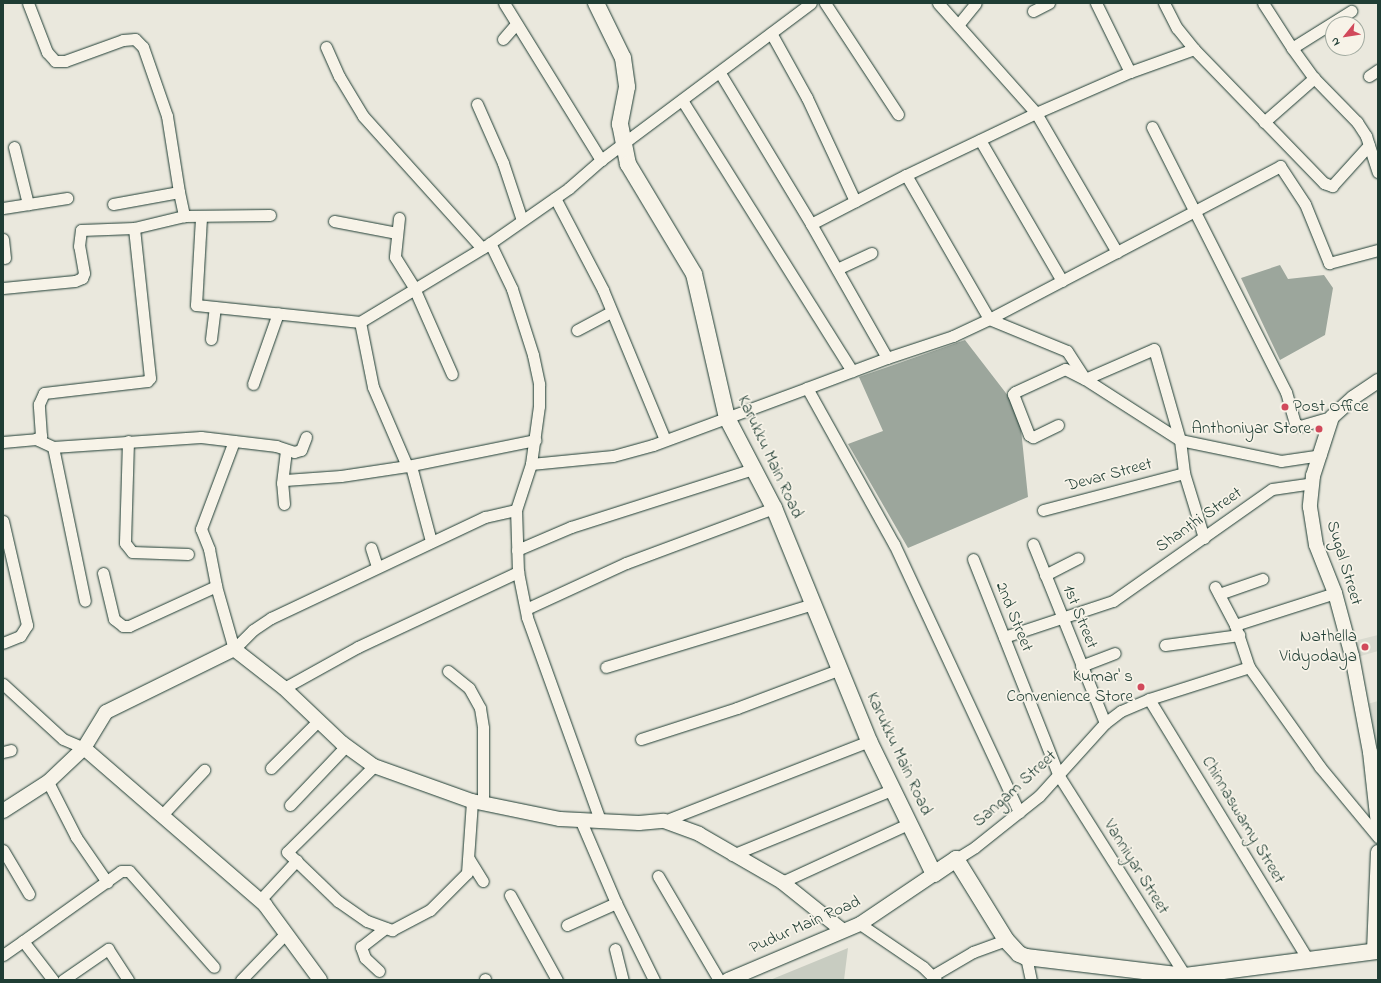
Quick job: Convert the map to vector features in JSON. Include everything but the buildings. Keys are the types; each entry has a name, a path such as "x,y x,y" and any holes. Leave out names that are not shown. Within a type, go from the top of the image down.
{"main road":[{"name":"Karukku Main Road","path":"596,3 623,58 626,86 620,124 628,164 694,274 727,418 774,508 841,669 869,741 894,789 934,874"},
{"path":"934,874 956,859 1006,940 1019,954 1026,957 1186,978 1308,959 1376,951"}],"street":[{"path":"28,3 47,52 55,61 65,61 123,40 135,40 143,47 166,116 184,216"},
{"path":"504,3 516,25 601,160"},
{"path":"201,218 196,305 360,322 414,288 486,246 555,198 601,160 720,73 811,3"},
{"path":"825,3 898,114"},
{"path":"938,3 1036,113 1117,252"},
{"path":"958,25 976,3"},
{"path":"1033,10 1049,3"},
{"path":"1096,3 1130,72"},
{"path":"1164,3 1178,28 1194,49 1324,183 1332,186 1369,146"},
{"path":"1264,3 1292,48 1314,78 1357,122 1369,146 1378,172"},
{"path":"1292,48 1351,10"},
{"path":"503,39 516,25"},
{"path":"771,33 807,98 855,201"},
{"path":"326,47 339,76 363,116 486,246 512,289 533,354 539,384 535,440 531,464 516,510 518,572 526,609 600,820"},
{"path":"811,224 906,175 1036,113 1130,72 1194,49"},
{"path":"720,73 811,224 887,358"},
{"path":"1264,122 1314,78"},
{"path":"682,100 852,371"},
{"path":"477,104 503,163 522,220"},
{"path":"1152,127 1286,392 1295,423 1300,426 1332,417 1353,398 1378,381"},
{"path":"980,140 1062,281"},
{"path":"14,147 28,204"},
{"path":"531,464 613,456 665,440 887,358 953,336 989,319 1280,166 1305,204 1329,263 1378,250"},
{"path":"906,175 989,319 1067,351 1085,379"},
{"path":"113,204 179,192"},
{"path":"3,208 67,198"},
{"path":"555,198 612,312 665,440"},
{"path":"3,288 75,281 82,278 84,272 79,232 134,228 184,216 201,218 270,215"},
{"path":"399,218 395,257 414,288 452,374"},
{"path":"334,222 397,233"},
{"path":"36,440 41,436 39,404 44,393 146,381 150,378 134,228"},
{"path":"3,239 5,258"},
{"path":"837,269 871,252"},
{"path":"211,339 215,307"},
{"path":"577,330 612,312"},
{"path":"252,384 278,313"},
{"path":"360,322 373,387 409,466 431,541"},
{"path":"1085,379 1154,348 1180,440 1184,472 1204,538"},
{"path":"1058,425 1033,437 1029,435 1013,394 1065,369 1085,379 1180,440 1281,461 1320,455"},
{"path":"807,388 894,544 1019,812"},
{"name":"Sugal Street","path":"1332,417 1313,483 1310,507 1316,545 1335,593 1352,656 1374,752 1378,825"},
{"path":"3,442 36,440 53,447 201,437 234,441 294,452 301,450 306,437"},
{"path":"285,480 341,476 409,466 535,440"},
{"path":"128,441 125,543 132,552 188,554"},
{"path":"234,441 201,529 209,549 216,586 234,649 284,688 346,746 374,766 478,802 560,819 638,823 664,821 869,741"},
{"path":"53,447 85,601"},
{"path":"284,504 282,483 285,480 286,450"},
{"path":"517,550 571,527 754,469"},
{"name":"Devar Street","path":"1043,510 1184,472"},
{"name":"Shanthi Street","path":"1004,637 1113,601 1272,490 1313,483"},
{"path":"526,609 626,563 774,508"},
{"path":"3,811 48,782 84,748 106,712 234,649 253,630 271,618 431,541 485,517 516,510"},
{"path":"3,521 27,626 20,636 3,643"},
{"name":"1st Street","path":"1033,544 1105,724"},
{"path":"371,548 378,567"},
{"path":"1045,575 1078,558"},
{"name":"2nd Street","path":"973,559 1059,776"},
{"path":"284,688 358,648 518,572"},
{"path":"103,573 114,619 122,626 129,626 216,586"},
{"path":"1262,579 1217,591 1237,630 1249,667 1320,767 1378,837"},
{"path":"1165,645 1237,630 1335,593"},
{"path":"606,667 813,604"},
{"path":"1081,666 1115,653"},
{"name":"Sangam Street","path":"956,859 1019,812 1059,776 1105,724 1121,711 1149,699 1249,667"},
{"path":"641,739 737,708 841,669"},
{"path":"374,766 287,852 338,901 367,922 392,930 430,910 468,873 478,802 483,728 480,708 469,688 448,671"},
{"path":"3,684 62,739 84,748 260,900 320,980"},
{"name":"Chinnaswamy Street","path":"1149,699 1308,959"},
{"path":"271,768 318,721"},
{"path":"290,805 346,746"},
{"path":"162,815 204,770"},
{"name":"Vanniyar Street","path":"1059,776 1186,978"},
{"path":"48,782 76,837 107,882"},
{"path":"732,855 894,789"},
{"path":"580,819 616,903 654,980"},
{"path":"664,821 699,834 732,855 782,882 842,930"},
{"path":"782,882 910,823"},
{"path":"3,850 29,894"},
{"path":"1376,951 1375,874 1378,852"},
{"path":"469,859 483,881"},
{"path":"260,900 297,860"},
{"path":"3,955 121,871 133,874 214,967"},
{"name":"Pudur Main Road","path":"728,980 842,930 860,924 934,874"},
{"path":"658,876 719,980"},
{"path":"510,895 557,980"},
{"path":"567,925 616,903"},
{"path":"860,924 923,967 934,978 973,952 1006,940"},
{"path":"379,971 365,958 362,947 385,928"},
{"path":"241,980 286,933"},
{"path":"23,941 53,980"},
{"path":"63,980 108,949 128,980"},
{"path":"615,949 623,980"},
{"path":"1026,957 1031,980"}],"shaded area":[{"path":"1280,265 1288,279 1324,275 1333,288 1325,335 1280,360 1241,278"},
{"path":"965,340 1019,410 1028,497 908,548 848,444 883,431 859,377"},
{"name":"Nathella Vidyodaya","path":"1378,635 1378,651 1354,658 1350,642"},
{"name":"Nathella Vidyodaya","path":"1378,701 1378,746 1373,747 1364,705"},
{"path":"848,948 844,980 770,980"}],"place":[{"name":"Post Office","path":"1285,407"},
{"name":"Anthoniyar Store","path":"1319,429"},
{"name":"Nathella Vidyodaya","path":"1365,647"},
{"name":"Kumar' s Convenience Store","path":"1141,687"}]}
